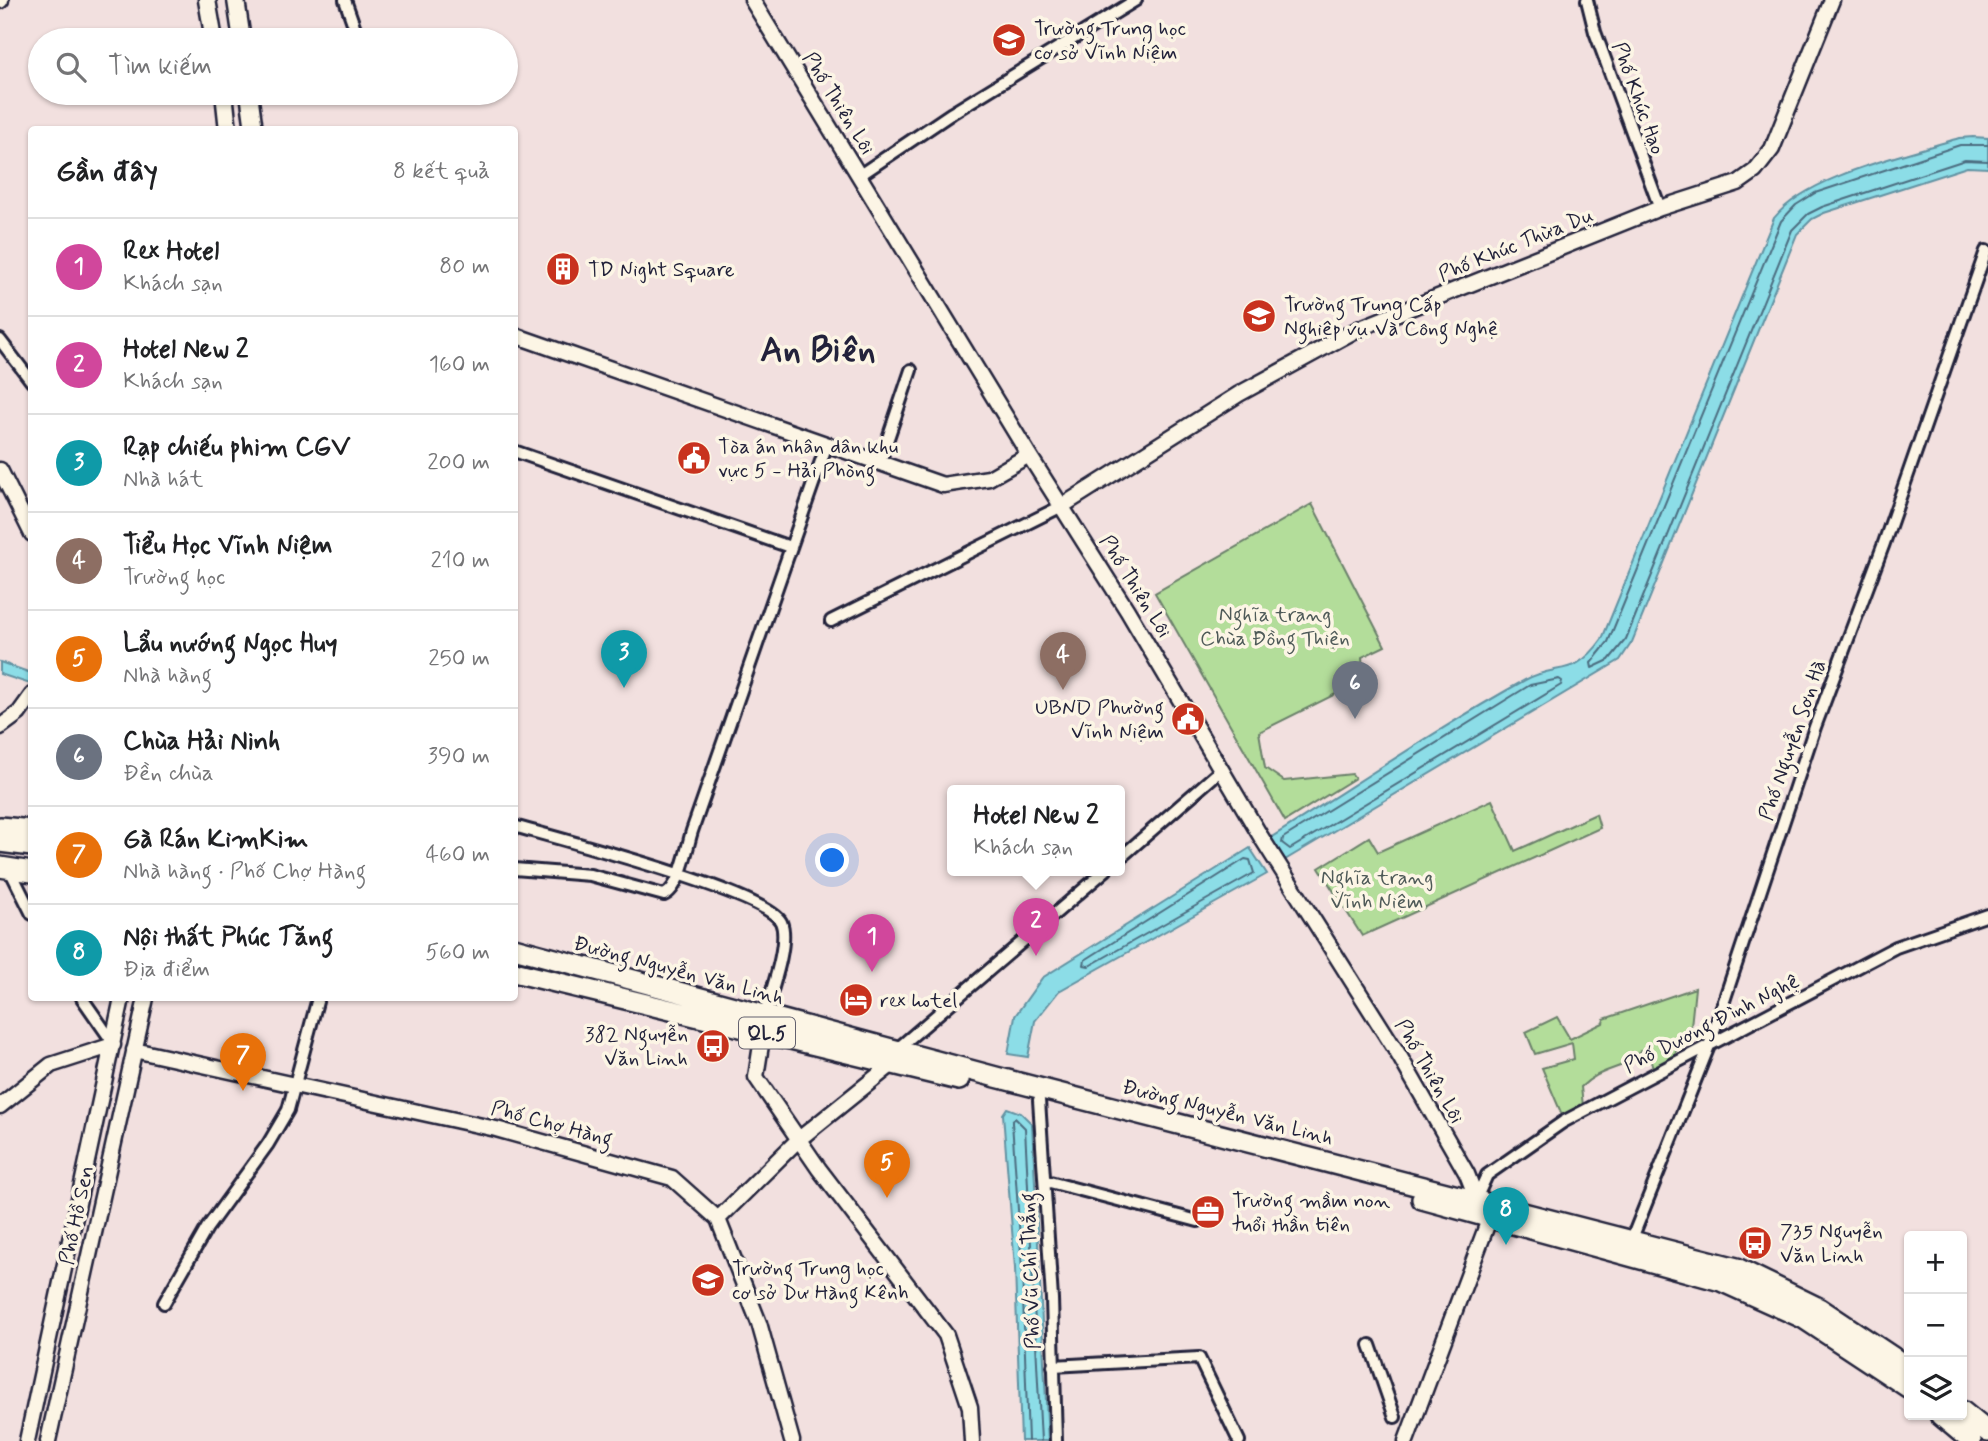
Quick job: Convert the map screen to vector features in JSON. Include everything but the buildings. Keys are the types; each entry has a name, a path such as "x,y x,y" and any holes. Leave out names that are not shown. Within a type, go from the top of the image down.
{"highway":[{"path":"0,827 28,830"},
{"path":"0,842 28,846"},
{"path":"3,863 28,860"},
{"path":"3,863 28,871"},
{"name":"Đường Nguyễn Văn Linh","path":"518,951 764,1024 1481,1207 1737,1268 1819,1308 1904,1365"},
{"name":"Đường Nguyễn Văn Linh","path":"520,973 764,1024"},
{"name":"Đường Nguyễn Văn Linh","path":"1481,1207 1721,1282 1803,1318 1904,1385"},
{"path":"1967,1415 1988,1432"},
{"path":"1946,1420 1970,1441"}],"main road":[{"path":"206,0 212,28"},
{"path":"236,0 240,28"},
{"path":"225,105 228,126"},
{"path":"251,105 253,126"}],"street":[{"path":"345,0 355,28"},
{"name":"Phố Thiên Lôi","path":"752,0 1062,506 1261,838 1400,1057 1467,1174 1481,1207"},
{"path":"860,175 952,113 1136,0"},
{"name":"Phố Khúc Hạo","path":"1587,0 1595,32 1660,208"},
{"name":"Phố Khúc Thừa Dụ","path":"1062,506 1239,394 1358,329 1660,208 1738,183 1755,172 1772,149 1832,0"},
{"name":"Phố Nguyễn Sơn Hà","path":"1631,1241 1709,1046 1815,727 1883,546 1986,251"},
{"path":"518,336 943,485 989,478 1029,455"},
{"path":"0,340 28,377"},
{"path":"880,462 911,370"},
{"path":"518,869 590,875 664,895 669,893 680,875 692,831 827,444"},
{"path":"518,452 790,547"},
{"path":"0,470 28,528"},
{"path":"831,621 1062,506"},
{"path":"0,727 19,713 28,701"},
{"path":"1125,854 1221,770"},
{"path":"518,827 680,875 762,905 781,923 784,939 764,1024 756,1077 798,1140 946,1335 970,1407 972,1441"},
{"path":"3,863 28,908"},
{"path":"792,1441 759,1323 718,1219 798,1140 1099,876"},
{"name":"Phố Dương Đình Nghệ","path":"1481,1207 1487,1175 1544,1133 1896,947 1988,915"},
{"path":"0,1106 51,1065 113,1045 84,1001"},
{"name":"Phố Hồ Sen","path":"27,1441 121,1001"},
{"name":"Phố Hồ Sen","path":"48,1441 145,1001"},
{"path":"164,1303 207,1228 268,1144 288,1110 316,1001"},
{"name":"Phố Chợ Hàng","path":"134,1050 496,1129 650,1170 681,1184 718,1219"},
{"name":"Phố Vũ Chí Thắng","path":"1037,1093 1046,1181 1056,1441"},
{"path":"1046,1181 1198,1221"},
{"path":"1406,1441 1487,1225 1481,1207"},
{"path":"1370,1345 1395,1417"},
{"path":"1053,1366 1199,1358 1239,1441"}],"green space":[{"name":"Nghĩa trang Chùa Đồng Thiện","path":"1312,504 1385,646 1362,657 1364,680 1259,732 1265,768 1284,781 1352,774 1355,778 1285,821 1155,593"},
{"name":"Nghĩa trang Vĩnh Niệm","path":"1492,800 1515,851 1596,814 1600,828 1362,936 1319,868 1369,837 1378,852"},
{"path":"1695,988 1690,1036 1685,1038 1683,1035 1674,1057 1653,1068 1647,1047 1643,1049 1628,1062 1587,1082 1581,1087 1583,1106 1562,1115 1542,1068 1574,1059 1572,1043 1535,1054 1526,1032 1557,1017 1570,1039 1603,1023 1604,1019"}],"water":[{"path":"1959,138 1988,138 1988,168 1967,167 1824,213 1812,219 1797,234 1632,642 1620,660 1285,860 1270,838 1493,698 1525,680 1583,660 1602,639 1774,218 1790,203 1834,178"},
{"path":"0,662 28,672 28,683 0,674"},
{"path":"1250,848 1267,874 1059,991 1035,1021 1028,1057 1008,1054 1015,1016 1042,978"},
{"path":"1007,1108 1021,1113 1032,1124 1048,1441 1021,1441 1015,1268 1003,1114"}],"place":[{"name":"Trường Trung học cơ sở Vĩnh Niệm","path":"1009,40"},
{"name":"TD Night Square","path":"563,269"},
{"name":"Trường Trung Cấp Nghiệp vụ Và Công Nghệ","path":"1259,316"},
{"name":"Tòa án nhân dân khu vực 5 - Hải Phòng","path":"694,458"},
{"name":"Rạp chiếu phim CGV","path":"624,688"},
{"name":"Tiểu Học Vĩnh Niệm","path":"1063,690"},
{"name":"UBND Phường Vĩnh Niệm","path":"1188,719"},
{"name":"Chùa Hải Ninh","path":"1355,719"},
{"name":"Hotel New 2","path":"1036,956"},
{"name":"Rex Hotel","path":"872,972"},
{"name":"rex hotel","path":"856,1000"},
{"name":"382 Nguyễn Văn Linh","path":"713,1046"},
{"name":"Gà Rán KimKim","path":"243,1091"},
{"name":"Lẩu nướng Ngọc Huy","path":"887,1198"},
{"name":"Trường mầm non tuổi thần tiên","path":"1208,1212"},
{"name":"735 Nguyễn Văn Linh","path":"1755,1243"},
{"name":"Nội thất Phúc Tăng","path":"1506,1245"},
{"name":"Trường Trung học cơ sở Dư Hàng Kênh","path":"708,1280"}],"district":[{"name":"An Biên","path":"818,349"}]}
